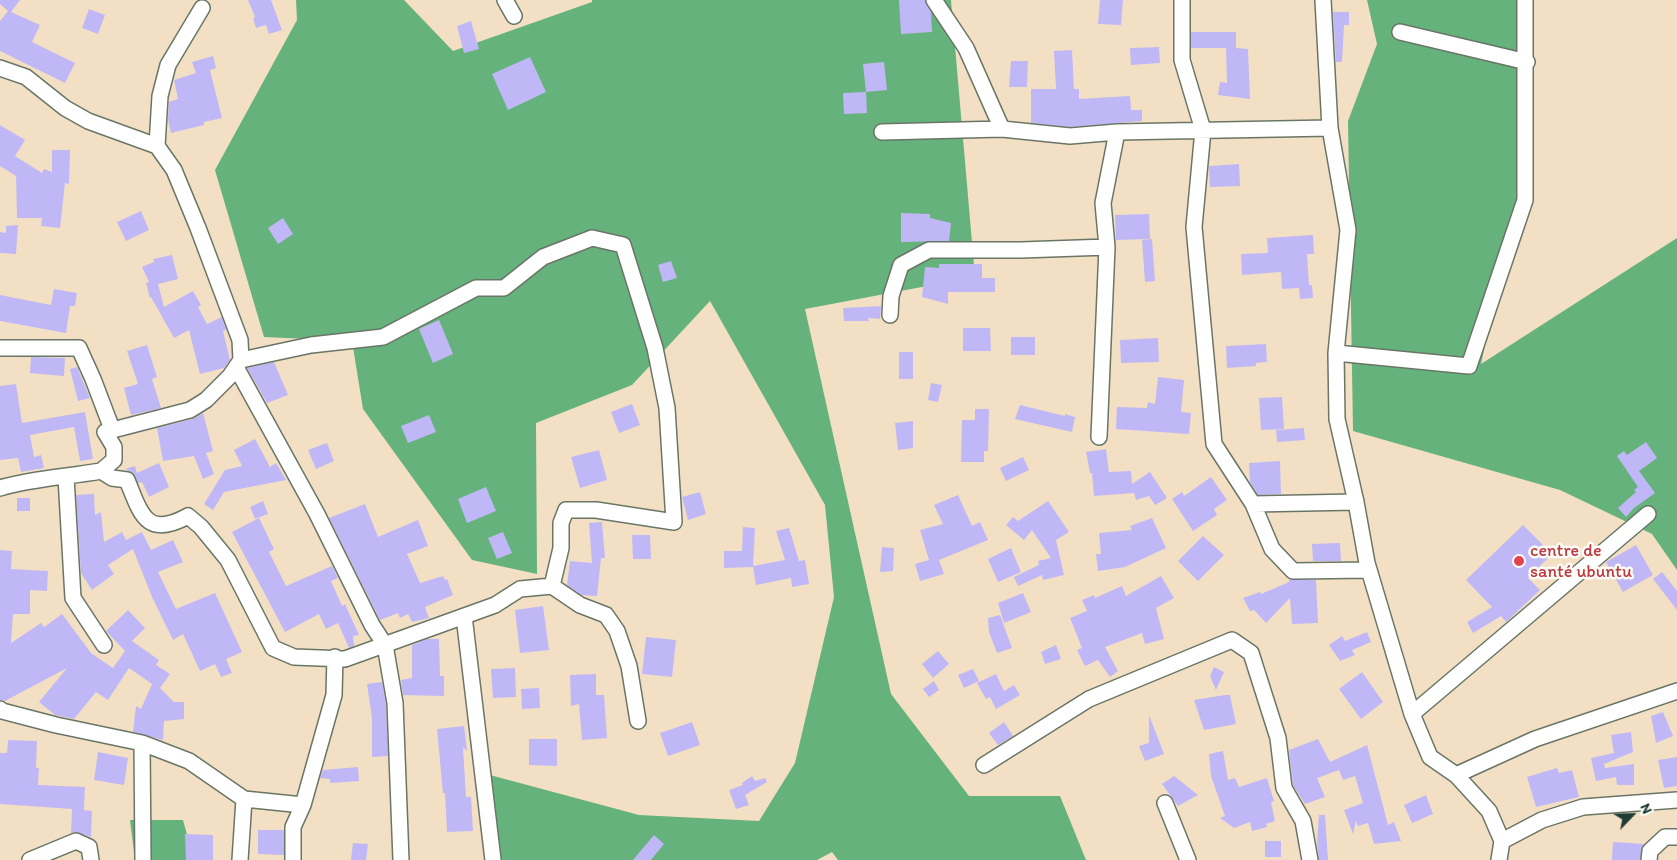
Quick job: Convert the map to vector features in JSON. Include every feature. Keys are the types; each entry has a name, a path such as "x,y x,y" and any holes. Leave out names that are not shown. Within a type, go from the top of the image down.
{"street":[{"path":"505,0 514,16"},
{"path":"934,0 966,48 1002,129"},
{"path":"1182,0 1182,60 1203,130 1194,227 1214,444 1253,504 1272,549 1293,571 1369,570"},
{"path":"1323,0 1330,128 1348,230 1336,353 1337,419 1369,570 1412,714 1430,757 1456,775 1489,811 1502,841 1499,860"},
{"path":"1336,353 1469,366 1525,200 1527,62 1525,0"},
{"path":"157,146 160,96 168,65 202,8"},
{"path":"1400,32 1527,62"},
{"path":"0,68 26,77 64,108 88,121 157,146 174,170 228,301 240,340 239,363 372,625 385,645 395,703 402,860"},
{"path":"882,132 1002,129 1070,136 1117,132 1330,128"},
{"path":"1099,437 1107,247 1104,203 1117,132"},
{"path":"0,488 24,480 66,477 101,470 114,460 114,448 105,432 190,410 206,400 239,363 311,345 383,337 476,288 504,288 543,256 592,238 623,245 655,348 667,408 674,522 596,510 566,510 561,523 561,548 552,586"},
{"path":"890,315 891,296 902,265 929,250 1107,247"},
{"path":"0,348 79,348 112,429"},
{"path":"101,470 112,478 127,480 144,518 154,524 172,525 188,516 201,527 228,560 273,648 294,657 335,657 346,659 495,605 520,589 552,586 580,605 606,616 617,631 629,666 638,721"},
{"path":"66,477 73,598 104,645"},
{"path":"1253,504 1356,502"},
{"path":"1412,714 1648,514"},
{"path":"464,616 493,860"},
{"path":"984,765 1089,699 1232,640 1251,653 1278,738 1284,788 1303,821 1310,860"},
{"path":"293,860 293,827 303,805 334,696 335,657"},
{"path":"1456,775 1535,739 1677,691"},
{"path":"0,709 56,725 142,743 189,762 244,799 303,805"},
{"path":"142,743 143,860"},
{"path":"240,860 244,799"},
{"path":"1502,841 1542,820 1583,807 1677,800"},
{"path":"1165,803 1188,860"},
{"path":"1650,860 1650,852 1665,837 1677,837"},
{"path":"30,860 76,841 89,847 91,860"}],"green space":[{"path":"296,0 404,0 453,51 592,2 592,0 951,0 975,277 805,309 891,694 969,796 1060,796 1086,860 838,860 832,852 817,860 501,860 490,775 639,815 759,821 795,763 834,597 825,505 710,301 632,385 536,423 537,574 472,560 363,409 352,341 264,337 215,170 297,20"},
{"path":"1367,0 1530,0 1516,200 1481,364 1677,238 1677,570 1652,534 1560,490 1353,431 1348,121 1377,44"},
{"path":"130,820 183,820 194,860 135,860"}],"building":[{"path":"0,0 20,0 11,12 40,25 32,42 75,63 65,83 0,51 0,21 8,11 0,4"},
{"path":"248,0 271,0 282,30 269,34 266,25 256,28 253,18 255,17"},
{"path":"899,0 925,0 931,12 932,32 901,34"},
{"path":"1100,0 1123,0 1121,25 1098,24"},
{"path":"89,9 105,15 98,34 82,28"},
{"path":"1333,12 1349,12 1349,25 1344,25 1342,62 1336,62"},
{"path":"471,21 479,49 464,53 457,26"},
{"path":"1191,32 1236,32 1236,48 1248,49 1250,99 1218,95 1220,82 1227,83 1226,48 1191,48"},
{"path":"1159,47 1160,63 1131,65 1130,48"},
{"path":"1072,50 1074,89 1079,89 1079,99 1130,96 1131,110 1142,110 1142,121 1070,127 1031,123 1031,89 1056,89 1054,51"},
{"path":"213,56 216,68 210,70 222,118 204,122 204,125 171,133 168,119 169,102 178,99 174,80 196,73 192,62"},
{"path":"530,57 546,92 508,110 492,74"},
{"path":"1011,61 1028,61 1027,87 1009,87"},
{"path":"884,62 887,90 866,92 863,64"},
{"path":"866,92 867,113 844,114 843,93"},
{"path":"0,125 25,140 15,156 42,173 44,169 52,172 52,150 70,150 69,184 65,183 60,228 41,226 42,218 17,218 16,176 0,166"},
{"path":"1239,164 1240,186 1210,187 1209,166"},
{"path":"141,211 149,230 126,241 117,222"},
{"path":"901,213 930,214 930,218 951,223 949,241 901,242"},
{"path":"1149,214 1150,239 1116,240 1115,215"},
{"path":"283,218 293,234 278,244 268,228"},
{"path":"18,225 16,254 0,253 0,232 6,233 6,226"},
{"path":"1313,235 1314,254 1307,254 1309,285 1312,285 1313,298 1300,299 1299,288 1282,289 1281,272 1242,275 1241,254 1268,253 1267,238"},
{"path":"1152,239 1155,281 1145,282 1142,240"},
{"path":"172,255 178,279 158,284 164,307 193,291 201,305 198,307 207,324 222,317 226,330 223,331 230,360 224,368 200,374 189,330 174,338 150,298 146,283 149,282 142,267 154,262 153,259"},
{"path":"671,261 677,278 663,282 658,265"},
{"path":"939,264 982,264 982,278 995,278 995,292 948,292 948,304 922,297 925,267 939,268"},
{"path":"54,289 77,293 75,306 70,306 66,333 0,321 0,295 51,305"},
{"path":"881,306 880,319 868,318 869,321 844,321 843,308"},
{"path":"439,320 453,354 433,363 419,329"},
{"path":"963,328 990,328 991,351 963,351"},
{"path":"1011,337 1035,337 1035,355 1011,355"},
{"path":"1158,338 1159,362 1121,363 1120,340"},
{"path":"1266,344 1267,362 1256,363 1256,366 1227,368 1226,346"},
{"path":"147,345 157,377 152,379 161,408 131,415 124,388 138,384 127,351"},
{"path":"899,352 913,352 913,379 899,379"},
{"path":"31,357 65,358 64,376 30,373"},
{"path":"274,362 288,395 267,403 247,368"},
{"path":"77,367 90,398 78,401 70,369"},
{"path":"1158,377 1184,380 1181,412 1191,413 1189,434 1116,429 1117,407 1147,408 1148,402 1155,404"},
{"path":"931,383 942,385 938,402 928,400"},
{"path":"16,384 22,423 85,412 93,459 80,461 74,427 30,435 34,457 41,455 44,468 21,472 18,458 0,460 0,386"},
{"path":"1282,397 1284,429 1261,430 1259,398"},
{"path":"632,404 640,425 619,433 611,412"},
{"path":"1020,405 1075,417 1072,432 1015,419"},
{"path":"975,409 989,409 988,451 984,451 984,462 961,462 962,420 975,420"},
{"path":"203,413 213,451 206,453 214,474 203,479 194,456 163,461 157,428 193,419"},
{"path":"429,415 436,432 408,443 401,426"},
{"path":"913,421 913,448 898,450 895,423"},
{"path":"1304,428 1305,440 1277,442 1276,430"},
{"path":"255,439 270,467 276,463 286,480 224,492 213,510 204,504 225,470 242,466 234,450"},
{"path":"1646,442 1657,458 1639,471 1655,493 1634,508 1626,517 1618,508 1636,492 1634,490 1638,487 1617,456 1624,451 1627,455"},
{"path":"327,443 334,461 316,469 308,450"},
{"path":"1106,449 1109,472 1131,471 1132,484 1150,472 1167,498 1155,505 1149,496 1136,500 1134,493 1094,496 1092,473 1090,473 1086,452"},
{"path":"599,450 607,480 580,488 571,457"},
{"path":"1023,457 1029,470 1006,481 1000,468"},
{"path":"1280,461 1281,494 1258,495 1250,482 1249,463"},
{"path":"159,463 169,487 149,497 142,482 138,483 133,473 125,469 135,466 137,473"},
{"path":"1211,477 1227,500 1214,509 1217,515 1193,531 1172,499 1182,492 1184,496"},
{"path":"486,487 496,511 467,523 458,499"},
{"path":"700,492 706,514 688,520 682,497"},
{"path":"94,494 95,515 101,512 104,542 122,532 126,540 142,532 151,550 173,540 183,562 158,572 176,609 215,593 242,652 226,659 232,673 221,677 215,664 200,671 183,634 173,640 152,597 133,549 108,565 114,574 92,590 81,573 76,495"},
{"path":"958,495 972,526 980,522 988,540 939,560 944,574 920,581 915,564 929,560 920,530 943,524 934,505"},
{"path":"17,498 30,498 30,511 17,511"},
{"path":"263,501 268,514 255,519 250,507"},
{"path":"1048,501 1069,532 1056,540 1064,575 1043,580 1042,575 1018,586 1014,577 1039,565 1038,561 1051,558 1032,530 1024,540 1006,525 1013,517 1018,521"},
{"path":"365,504 378,537 418,520 428,546 407,554 420,583 443,576 445,580 447,579 453,595 425,607 429,618 412,622 408,614 400,618 398,613 380,620 329,518"},
{"path":"259,518 274,549 269,552 286,586 332,566 338,578 331,581 342,606 345,604 359,635 353,636 354,646 349,648 338,623 326,629 319,614 285,632 232,532"},
{"path":"1152,518 1166,548 1125,567 1098,571 1096,554 1101,554 1099,533 1132,530 1130,526"},
{"path":"602,522 605,558 601,558 597,596 581,595 567,585 570,561 592,563 589,523"},
{"path":"1523,525 1552,554 1528,578 1540,590 1506,622 1501,616 1473,633 1467,622 1492,607 1466,580"},
{"path":"743,527 755,528 753,566 785,560 776,531 789,528 799,561 805,560 809,584 792,587 791,578 756,585 753,567 724,568 724,551 742,551"},
{"path":"503,532 512,553 497,559 488,538"},
{"path":"632,535 650,535 651,559 633,559"},
{"path":"1203,536 1224,555 1198,581 1178,561"},
{"path":"1340,543 1341,561 1313,561 1312,544"},
{"path":"1636,545 1653,575 1623,592 1606,562"},
{"path":"882,547 894,548 893,571 880,572"},
{"path":"1011,548 1021,572 998,582 988,559"},
{"path":"0,550 12,551 11,569 48,571 47,591 30,590 30,614 13,614 11,643 41,623 44,627 62,614 91,653 113,668 125,651 106,631 128,610 145,628 132,641 159,660 156,665 170,674 160,688 174,702 184,702 184,719 164,721 163,740 133,732 136,706 141,709 152,684 129,668 108,700 96,692 74,719 55,715 39,702 67,668 5,701 0,700"},
{"path":"1662,572 1677,591 1677,610 1653,579"},
{"path":"1161,576 1174,598 1156,608 1164,639 1145,644 1142,633 1105,647 1118,671 1110,677 1098,660 1085,666 1077,650 1082,648 1070,618 1087,611 1082,600 1094,595 1095,598 1122,586 1126,596"},
{"path":"1289,579 1316,580 1318,623 1292,624 1290,598 1266,623 1254,610 1250,611 1243,598 1260,592 1261,594 1289,582"},
{"path":"1023,593 1031,612 1004,623 998,603"},
{"path":"543,606 549,650 520,653 515,610"},
{"path":"1000,615 1012,648 997,653 989,632 988,618"},
{"path":"1367,632 1371,642 1352,650 1355,655 1340,661 1329,645 1342,636 1345,641"},
{"path":"646,637 676,640 672,677 642,674"},
{"path":"427,639 439,639 440,676 444,676 444,696 403,695 401,680 412,678 412,645"},
{"path":"1056,645 1061,659 1045,664 1041,652"},
{"path":"938,651 949,664 933,678 922,664"},
{"path":"1214,667 1224,672 1216,690 1210,676"},
{"path":"515,668 516,697 493,698 491,669"},
{"path":"973,669 979,681 964,688 958,675"},
{"path":"1362,672 1383,702 1361,719 1339,689"},
{"path":"596,674 596,695 604,695 607,738 582,740 579,704 571,706 570,675"},
{"path":"996,674 1004,691 1014,685 1020,695 996,709 990,697 986,699 977,683"},
{"path":"934,681 939,690 929,697 923,689"},
{"path":"382,682 386,704 388,756 372,757 372,718 367,684"},
{"path":"539,688 540,708 522,709 521,689"},
{"path":"1230,695 1236,724 1204,730 1194,700"},
{"path":"1663,712 1673,736 1656,743 1651,716"},
{"path":"1149,715 1164,754 1145,761 1139,746 1149,743"},
{"path":"692,722 700,745 668,756 660,733"},
{"path":"1004,722 1013,736 998,745 989,733"},
{"path":"464,726 467,751 463,747 466,797 471,797 473,831 447,832 445,793 443,793 437,729"},
{"path":"1631,732 1633,752 1604,764 1605,768 1634,764 1634,785 1617,785 1616,777 1596,781 1591,758 1614,753 1611,735"},
{"path":"529,739 557,739 557,766 529,765"},
{"path":"1318,739 1330,762 1367,745 1388,825 1394,822 1401,841 1374,844 1368,823 1358,826 1356,821 1353,834 1344,810 1363,803 1355,776 1343,780 1339,770 1317,778 1325,797 1305,804 1293,785 1289,750"},
{"path":"8,740 37,741 36,768 39,768 38,785 85,787 84,810 92,811 91,837 77,832 71,833 72,809 0,804 0,753 7,753"},
{"path":"1223,751 1228,780 1235,778 1239,787 1267,778 1274,801 1271,802 1275,821 1266,824 1267,827 1252,831 1250,822 1234,828 1220,818 1225,816 1211,776 1209,754"},
{"path":"98,752 128,758 124,785 94,780"},
{"path":"1677,757 1677,786 1664,788 1658,760"},
{"path":"358,767 359,781 330,783 330,779 320,778 323,770"},
{"path":"1557,768 1559,773 1572,770 1579,797 1536,807 1527,777"},
{"path":"752,776 755,781 765,778 767,782 745,795 749,805 736,809 729,790 743,785 742,783"},
{"path":"1174,776 1198,795 1178,806 1162,784"},
{"path":"1426,795 1433,814 1412,823 1404,805"},
{"path":"1319,815 1325,815 1328,860 1319,860 1317,844"},
{"path":"258,830 284,830 284,855 258,854"},
{"path":"185,834 213,835 213,860 186,860"},
{"path":"654,835 664,844 651,860 633,860"},
{"path":"1265,841 1281,841 1281,857 1265,857"},
{"path":"1613,842 1644,844 1640,860 1612,860"},
{"path":"353,843 368,844 366,860 351,860"}],"place":[{"name":"centre de santé ubuntu","path":"1519,561"}]}
